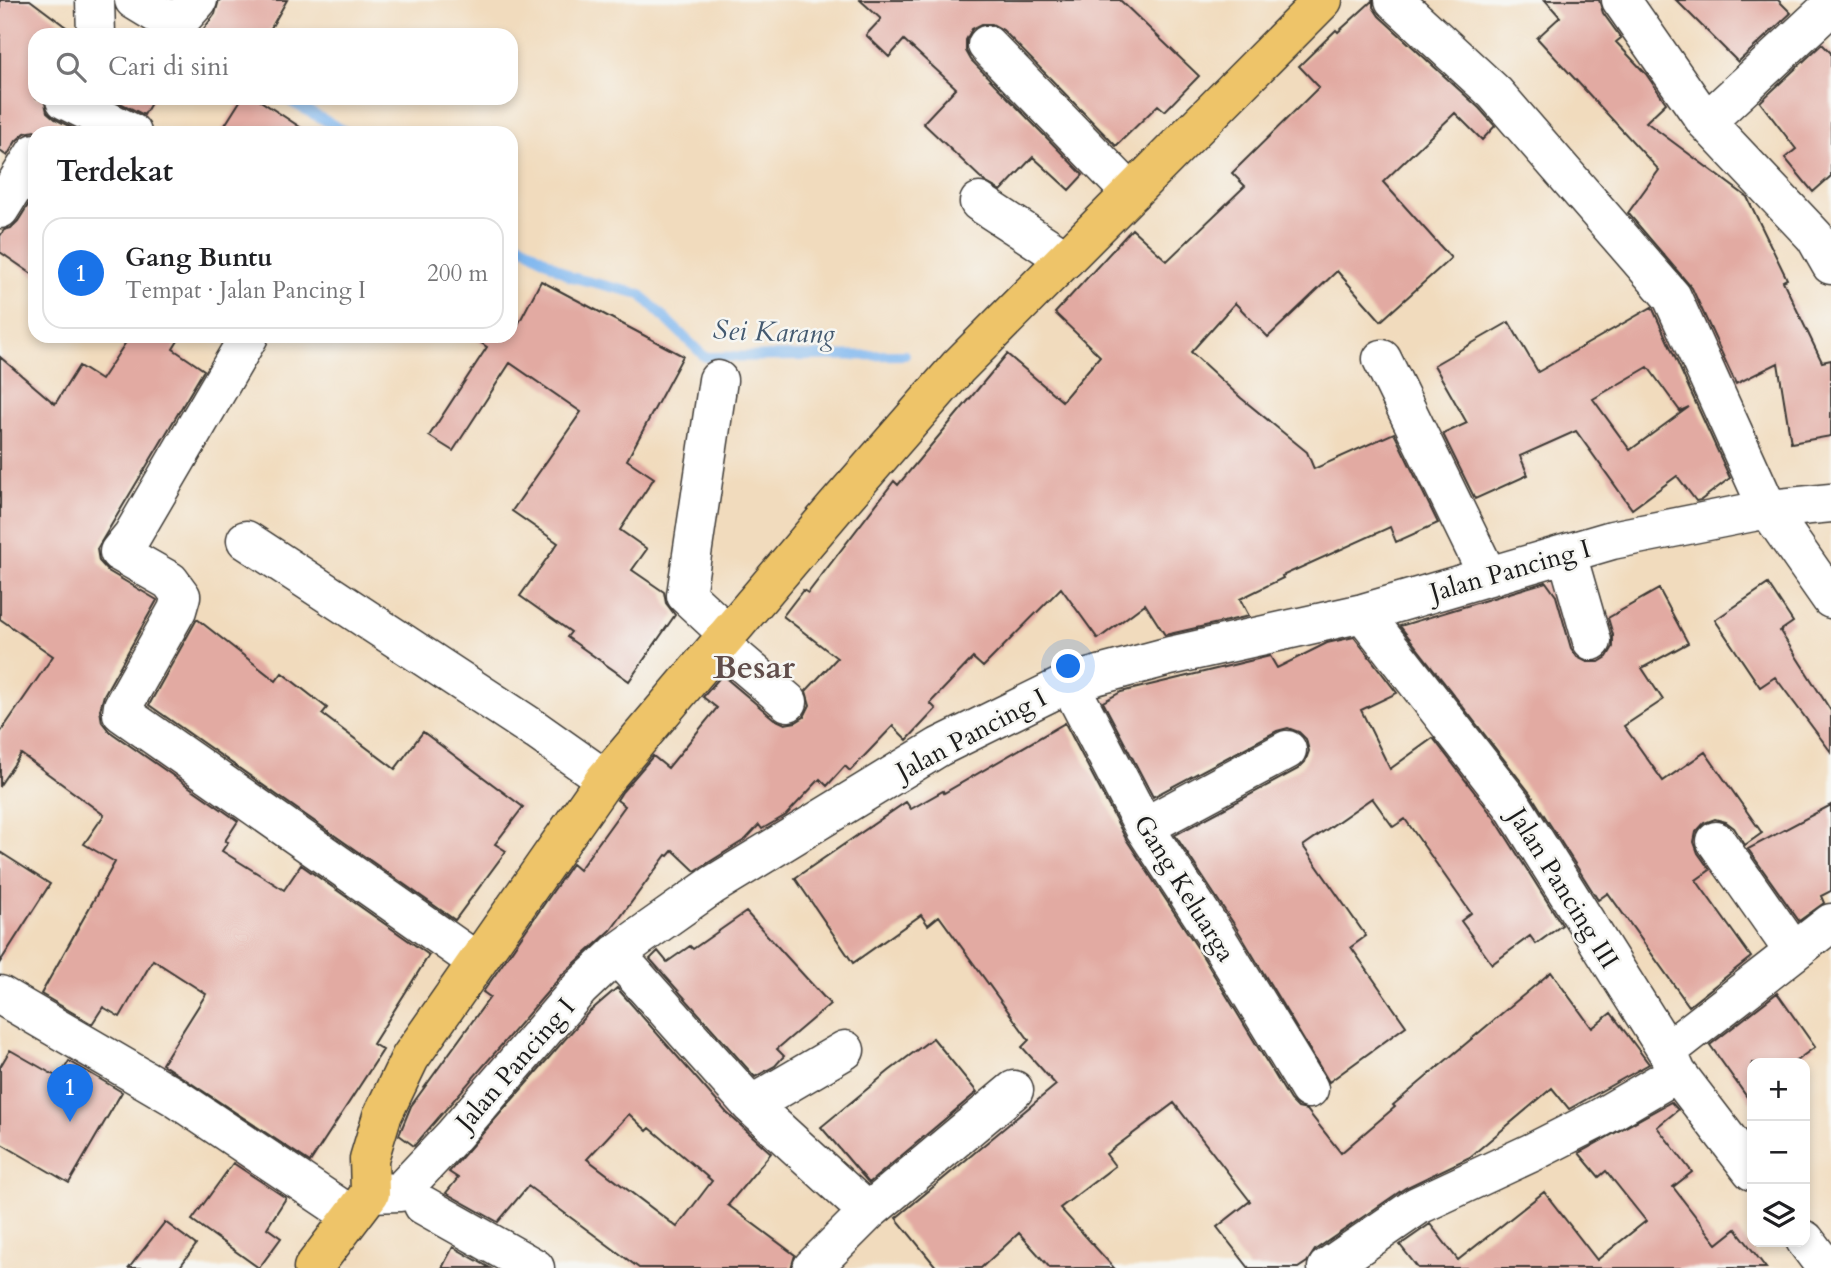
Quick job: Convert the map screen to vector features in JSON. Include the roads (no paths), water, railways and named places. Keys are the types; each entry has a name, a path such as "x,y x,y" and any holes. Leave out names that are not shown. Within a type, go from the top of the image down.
{"main road":[{"path":"313,1268 361,1204 369,1159 382,1116 410,1058 605,779 958,367 1323,0"}],"street":[{"path":"134,0 162,17 180,19 198,0"},
{"path":"1394,0 1494,93 1672,297 1768,509 1831,599"},
{"path":"1621,0 1706,122 1815,237 1831,265"},
{"path":"1706,122 1831,6"},
{"path":"987,45 1131,193"},
{"path":"50,126 62,105"},
{"path":"78,105 118,126"},
{"path":"4,193 28,162"},
{"path":"979,202 1066,260"},
{"path":"245,343 132,536 119,552 170,580 181,596 177,610 123,706 122,713 476,961"},
{"path":"1382,359 1488,576"},
{"path":"718,380 686,595 724,639 788,702"},
{"name":"Jalan Pancing I","path":"361,1204 400,1192 453,1136 580,988 616,954 713,885 939,747 1069,683 1170,656 1351,615 1612,540 1768,509 1831,503"},
{"path":"246,540 537,731 605,779"},
{"path":"1567,554 1592,641"},
{"name":"Jalan Pancing III","path":"1351,615 1513,806 1672,1062 1747,1164"},
{"name":"Gang Keluarga","path":"1069,683 1144,827 1215,935 1309,1089"},
{"path":"1144,827 1287,750"},
{"path":"1716,841 1794,952"},
{"path":"1327,1268 1418,1206 1535,1152 1600,1118 1672,1062 1794,952 1831,923"},
{"path":"616,954 751,1105 868,1212"},
{"path":"0,995 361,1204"},
{"path":"751,1105 845,1050"},
{"path":"812,1268 868,1212 1014,1090"},
{"path":"423,1205 535,1268"},
{"path":"1810,1247 1826,1268"}],"waterway":[{"name":"Sei Karang","path":"297,105 335,126"},
{"name":"Sei Karang","path":"518,243 571,277 640,294 705,357 905,355"}],"place":[{"name":"Gang Buntu","path":"70,1122"}],"district":[{"name":"Besar","path":"754,666"}]}
